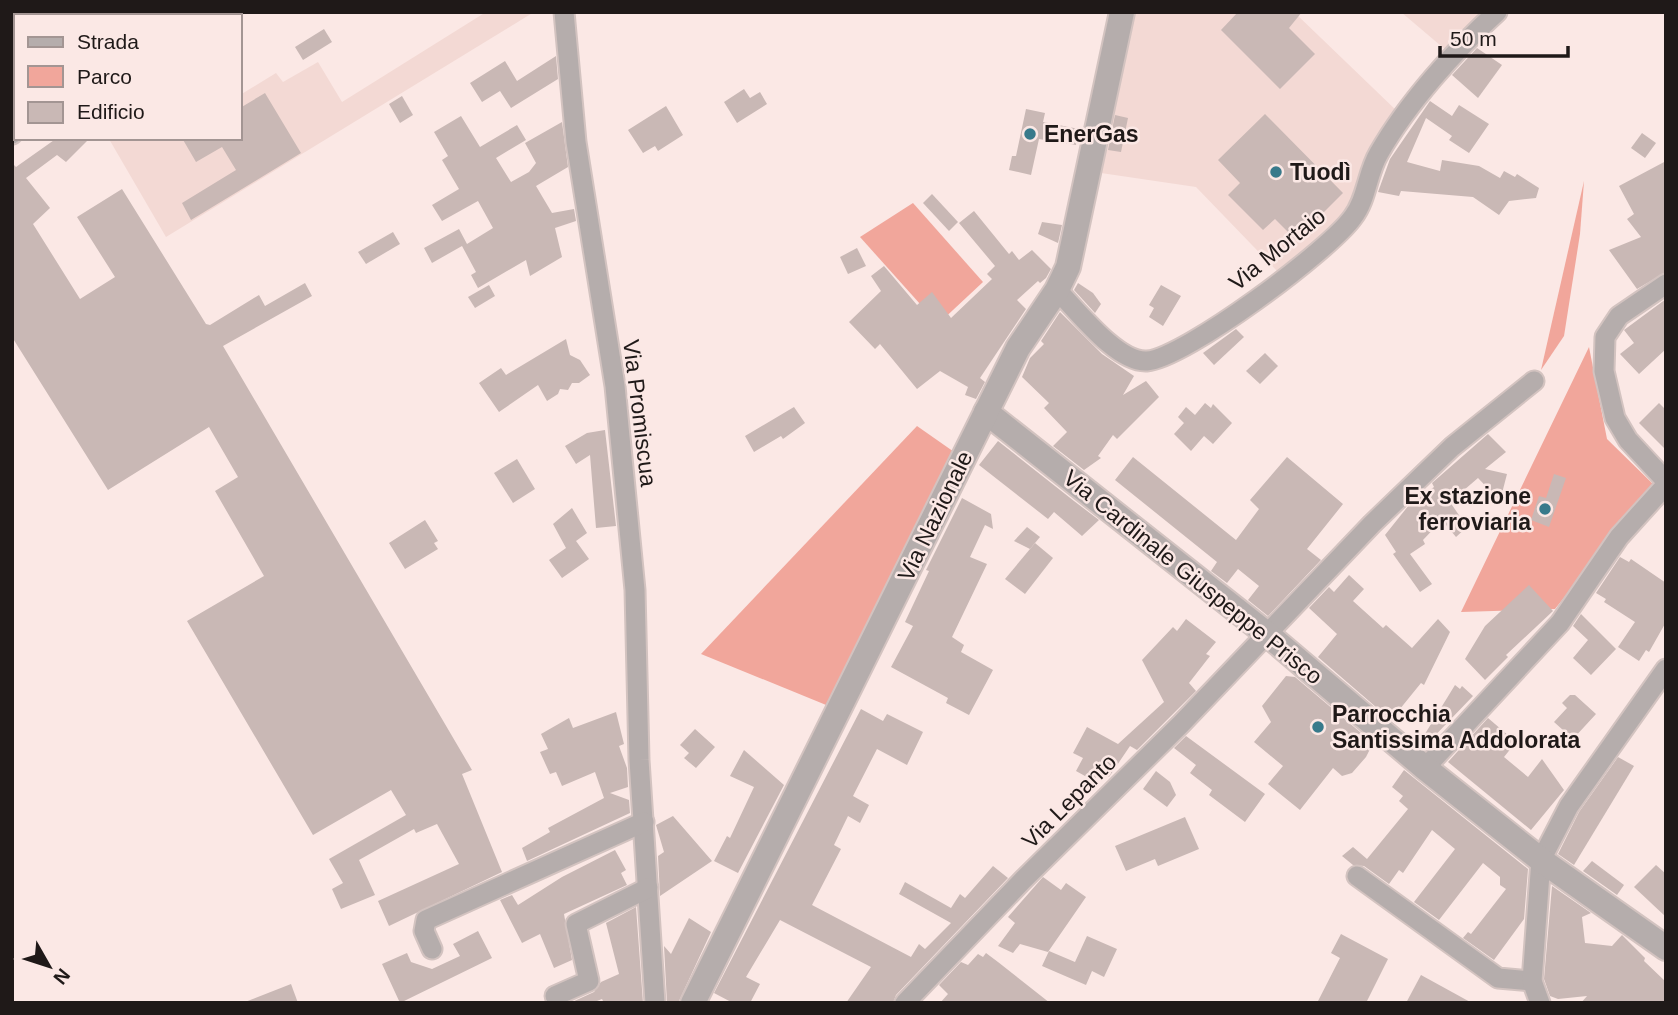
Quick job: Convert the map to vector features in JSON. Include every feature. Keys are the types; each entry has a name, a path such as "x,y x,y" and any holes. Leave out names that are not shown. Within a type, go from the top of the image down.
{"street":[{"name":"Via Promiscua","path":"564,12 574,129 615,386 635,590 644,821 655,1003"},
{"name":"Via Nazionale","path":"693,1003 1018,348 1058,290 1068,267 1122,12"},
{"name":"Via Mortaio","path":"1058,290 1121,353 1145,362 1182,350 1275,286 1354,217 1378,155 1455,50 1497,12"},
{"path":"1425,768 1560,623 1619,537 1666,483 1628,440 1615,418 1604,371 1605,337 1619,316 1666,284"},
{"name":"Via Lepanto","path":"905,1003 1267,634 1371,524 1452,447 1534,381"},
{"name":"Via Cardinale Giuspeppe Prisco","path":"986,412 1267,634 1425,768 1541,860 1666,948"},
{"path":"1540,1003 1532,981 1541,860 1569,806 1666,669"},
{"path":"432,949 424,931 426,920 644,821"},
{"path":"1357,876 1498,978 1532,981"},
{"path":"555,996 589,981 576,924 648,888"}],"shaded area":[{"path":"486,12 534,12 166,237 110,140 242,140 242,94 276,73 283,82 318,62 342,102"},
{"path":"1135,12 1294,12 1399,113 1350,214 1280,274 1196,187 1101,173"},
{"path":"1401,12 1485,12 1447,51"}],"green space":[{"path":"1584,181 1580,234 1564,336 1541,370"},
{"path":"913,203 983,282 938,324 860,237"},
{"path":"1589,347 1607,439 1654,485 1555,609 1461,612"},
{"path":"917,426 957,454 831,707 701,654"}],"building":[{"path":"1238,12 1302,12 1289,28 1315,54 1280,89 1221,30"},
{"path":"324,29 332,42 303,60 295,47"},
{"path":"1477,48 1502,65 1478,98 1452,75"},
{"path":"556,56 558,79 511,108 500,91 482,102 470,83 505,61 517,81"},
{"path":"744,89 750,98 760,92 767,104 737,123 724,102"},
{"path":"265,93 301,153 191,220 182,203 236,170 222,147 196,162 183,140 242,140 242,107"},
{"path":"402,96 413,115 400,123 389,104"},
{"path":"1430,101 1452,116 1459,105 1489,124 1469,153 1449,140 1452,136 1426,118 1407,162 1440,171 1442,160 1479,166 1500,178 1504,171 1515,177 1517,174 1539,188 1536,198 1509,201 1499,215 1473,197 1401,191 1399,196 1378,192 1390,159"},
{"path":"666,106 683,135 658,151 655,146 643,153 628,130"},
{"name":"EnerGas","path":"1026,109 1045,113 1043,122 1079,129 1076,145 1039,139 1031,175 1009,170 1012,156 1016,156"},
{"name":"Tuodì","path":"1265,114 1343,193 1296,240 1275,219 1263,230 1228,195 1240,183 1218,160"},
{"path":"1115,115 1128,118 1121,152 1108,150"},
{"path":"461,116 480,147 517,125 526,140 496,158 511,182 529,172 536,163 525,143 562,122 568,167 536,186 552,213 574,209 576,221 555,228 562,257 530,276 526,260 478,288 471,275 476,272 462,246 432,263 424,248 459,229 467,244 493,228 478,201 442,221 432,205 459,189 442,160 448,156 434,132"},
{"path":"1642,133 1656,143 1645,158 1631,148"},
{"path":"54,140 88,140 66,162 57,155 26,178 50,208 33,224 80,299 115,277 77,217 122,189 206,324 210,325 259,295 265,306 305,283 312,296 223,346 472,770 462,774 502,872 389,926 378,901 459,864 437,824 416,833 414,829 359,860 375,895 341,909 332,889 343,883 329,859 406,815 391,790 313,835 187,621 264,576 215,491 238,477 209,427 108,490 12,337 12,163 16,167"},
{"path":"1666,161 1666,272 1637,289 1609,250 1641,237 1627,219 1634,214 1619,186"},
{"path":"932,194 958,222 949,231 923,203"},
{"path":"974,211 1009,254 1012,251 1019,260 1032,250 1051,269 1046,278 1040,283 1038,281 1017,300 1026,309 980,378 985,382 976,399 965,395 968,387 940,371 917,389 880,344 875,349 849,322 881,291 871,276 884,266 917,305 932,292 951,318 992,279 987,274 995,266 959,223"},
{"path":"1042,222 1062,225 1058,243 1038,234"},
{"path":"393,232 400,244 366,264 358,252"},
{"path":"857,248 866,266 848,274 840,257"},
{"path":"1078,283 1093,293 1101,304 1095,313 1074,290"},
{"path":"489,285 495,296 475,308 468,297"},
{"path":"1161,285 1181,296 1163,326 1149,317 1154,308 1149,305"},
{"path":"1666,299 1666,349 1639,374 1620,354 1634,343 1624,330"},
{"path":"1060,312 1102,354 1134,376 1123,395 1146,381 1159,397 1117,439 1113,435 1098,456 1101,458 1084,470 1053,446 1067,432 1044,408 1049,403 1022,377 1030,358 1044,344 1041,341"},
{"path":"1236,329 1244,337 1214,365 1203,353"},
{"path":"566,339 570,355 580,360 590,375 579,383 572,383 568,390 560,389 558,394 547,401 538,385 499,412 479,383 501,368 506,375"},
{"path":"1265,353 1278,366 1260,384 1246,371"},
{"path":"1205,403 1211,408 1213,404 1232,423 1213,444 1204,436 1191,451 1174,434 1184,423 1178,417 1186,407 1195,415"},
{"path":"1659,403 1666,410 1666,450 1639,423"},
{"path":"794,407 805,423 783,439 781,436 754,452 745,436"},
{"path":"605,430 616,526 596,528 590,455 576,464 565,446 587,433"},
{"path":"1488,434 1506,452 1485,469 1507,474 1500,501 1478,478 1450,502 1467,527 1456,537 1442,520 1423,540 1425,544 1410,554 1432,584 1420,592 1393,554 1396,552 1385,535 1409,505 1434,487 1432,483"},
{"path":"998,441 1099,520 1082,536 1054,512 1048,519 979,465"},
{"path":"1133,457 1236,540 1259,509 1250,500 1287,457 1343,504 1307,549 1321,560 1268,616 1248,600 1259,586 1238,569 1227,583 1211,571 1217,562 1115,480"},
{"path":"517,459 535,489 513,503 494,473"},
{"name":"Ex stazione ferroviaria","path":"1554,474 1566,478 1549,527 1531,520 1539,496 1546,498"},
{"path":"962,498 991,514 993,529 985,525 970,557 987,564 952,637 964,645 961,652 993,670 969,715 946,703 948,698 891,667 913,626 905,622 929,571 926,570"},
{"path":"572,508 587,533 576,541 589,559 562,578 549,560 566,548 553,524"},
{"path":"425,520 438,541 434,543 438,549 405,569 389,543"},
{"path":"1027,527 1040,537 1030,549 1014,541"},
{"path":"1035,543 1053,558 1025,594 1005,579"},
{"path":"1620,557 1629,562 1631,559 1666,583 1666,622 1649,652 1646,650 1639,661 1618,647 1635,622 1604,602 1606,599 1596,593"},
{"path":"1349,575 1364,589 1353,601 1383,628 1386,625 1412,648 1438,619 1450,632 1424,685 1421,683 1391,720 1318,657 1337,634 1309,608 1329,587 1334,592"},
{"path":"1529,585 1553,611 1506,655 1508,657 1485,680 1465,659 1485,626"},
{"path":"1581,614 1616,649 1591,675 1573,658 1588,640 1573,626"},
{"path":"1186,619 1216,642 1206,654 1210,656 1189,683 1196,691 1137,750 1130,746 1109,777 1099,772 1094,781 1076,771 1083,758 1073,753 1087,727 1118,744 1164,702 1142,660 1173,627 1177,631"},
{"name":"Parrocchia Santissima Addolorata","path":"1286,676 1295,677 1373,743 1366,757 1352,773 1342,776 1333,768 1300,810 1268,784 1283,766 1254,742 1271,722 1262,706"},
{"path":"1455,685 1460,689 1462,686 1473,696 1425,746 1420,742"},
{"path":"1570,695 1575,695 1596,714 1573,739 1554,722 1567,708 1562,703"},
{"path":"861,709 883,721 887,714 923,732 907,765 877,749 853,796 869,805 860,823 848,816 834,845 841,849 812,905 911,957 919,944 925,949 951,923 899,894 905,882 951,908 960,894 965,898 993,866 1008,878 896,995 893,1003 846,1003 871,967 780,920 746,977 760,984 750,1003 733,1003 714,993"},
{"path":"616,712 624,744 619,746 627,768 628,787 610,793 629,800 630,813 527,861 522,848 550,832 548,828 604,798 595,772 562,786 556,772 550,774 540,752 548,749 541,734 569,718 573,728"},
{"path":"1488,718 1516,742 1504,757 1528,777 1542,759 1564,790 1531,830 1448,762"},
{"path":"695,729 715,747 696,768 684,758 689,753 680,745"},
{"path":"1186,736 1265,794 1245,822 1209,795 1212,790 1190,773 1196,765 1174,748"},
{"path":"744,750 784,785 738,873 714,861 727,836 730,838 754,787 730,776"},
{"path":"1618,757 1634,766 1574,865 1558,854 1579,812"},
{"path":"1404,770 1528,869 1524,919 1494,960 1463,938 1468,932 1471,934 1506,889 1500,885 1500,877 1483,863 1439,920 1414,902 1455,849 1432,830 1403,873 1399,870 1389,884 1364,866 1353,865 1342,856 1353,847 1367,859 1408,809 1399,801 1403,796 1392,787"},
{"path":"1156,771 1170,782 1176,795 1167,807 1143,789"},
{"path":"673,816 712,861 660,896 658,856 664,852 656,825"},
{"path":"1185,817 1199,849 1158,866 1155,859 1126,871 1115,846"},
{"path":"615,850 626,870 621,873 627,885 564,914 572,960 554,968 540,934 522,943 500,900 512,895 518,905 562,877"},
{"path":"1592,861 1624,885 1617,895 1583,871"},
{"path":"1656,865 1666,874 1666,917 1634,887"},
{"path":"1043,877 1061,890 1066,883 1086,897 1048,952 1020,944 1013,953 998,946 1015,923 1008,917"},
{"path":"1552,886 1591,913 1582,917 1585,943 1612,946 1622,935 1645,958 1644,961 1666,982 1666,1003 1581,1003 1587,996 1558,999 1550,996 1544,979"},
{"path":"636,907 643,1003 604,1003 602,999 592,1003 570,1003 594,992 601,982 619,974 606,923"},
{"path":"689,918 711,932 678,1003 667,1003 664,946 671,954"},
{"path":"478,931 492,958 400,1003 382,964 407,953 411,962 432,969 460,956 453,944"},
{"path":"1341,934 1388,959 1366,1003 1317,1003 1340,958 1331,953"},
{"path":"1087,936 1117,949 1104,977 1092,971 1086,985 1042,966 1049,951 1075,962"},
{"path":"986,953 1050,1003 940,1003 948,994 939,985 961,962 968,965 978,954 983,957"},
{"path":"1421,975 1472,1003 1406,1003"},
{"path":"291,984 298,1003 245,1003 245,1002"}],"place":[{"name":"EnerGas","path":"1030,134"},
{"name":"Tuodì","path":"1276,172"},
{"name":"Ex stazione ferroviaria","path":"1545,509"},
{"name":"Parrocchia Santissima Addolorata","path":"1318,727"}]}
